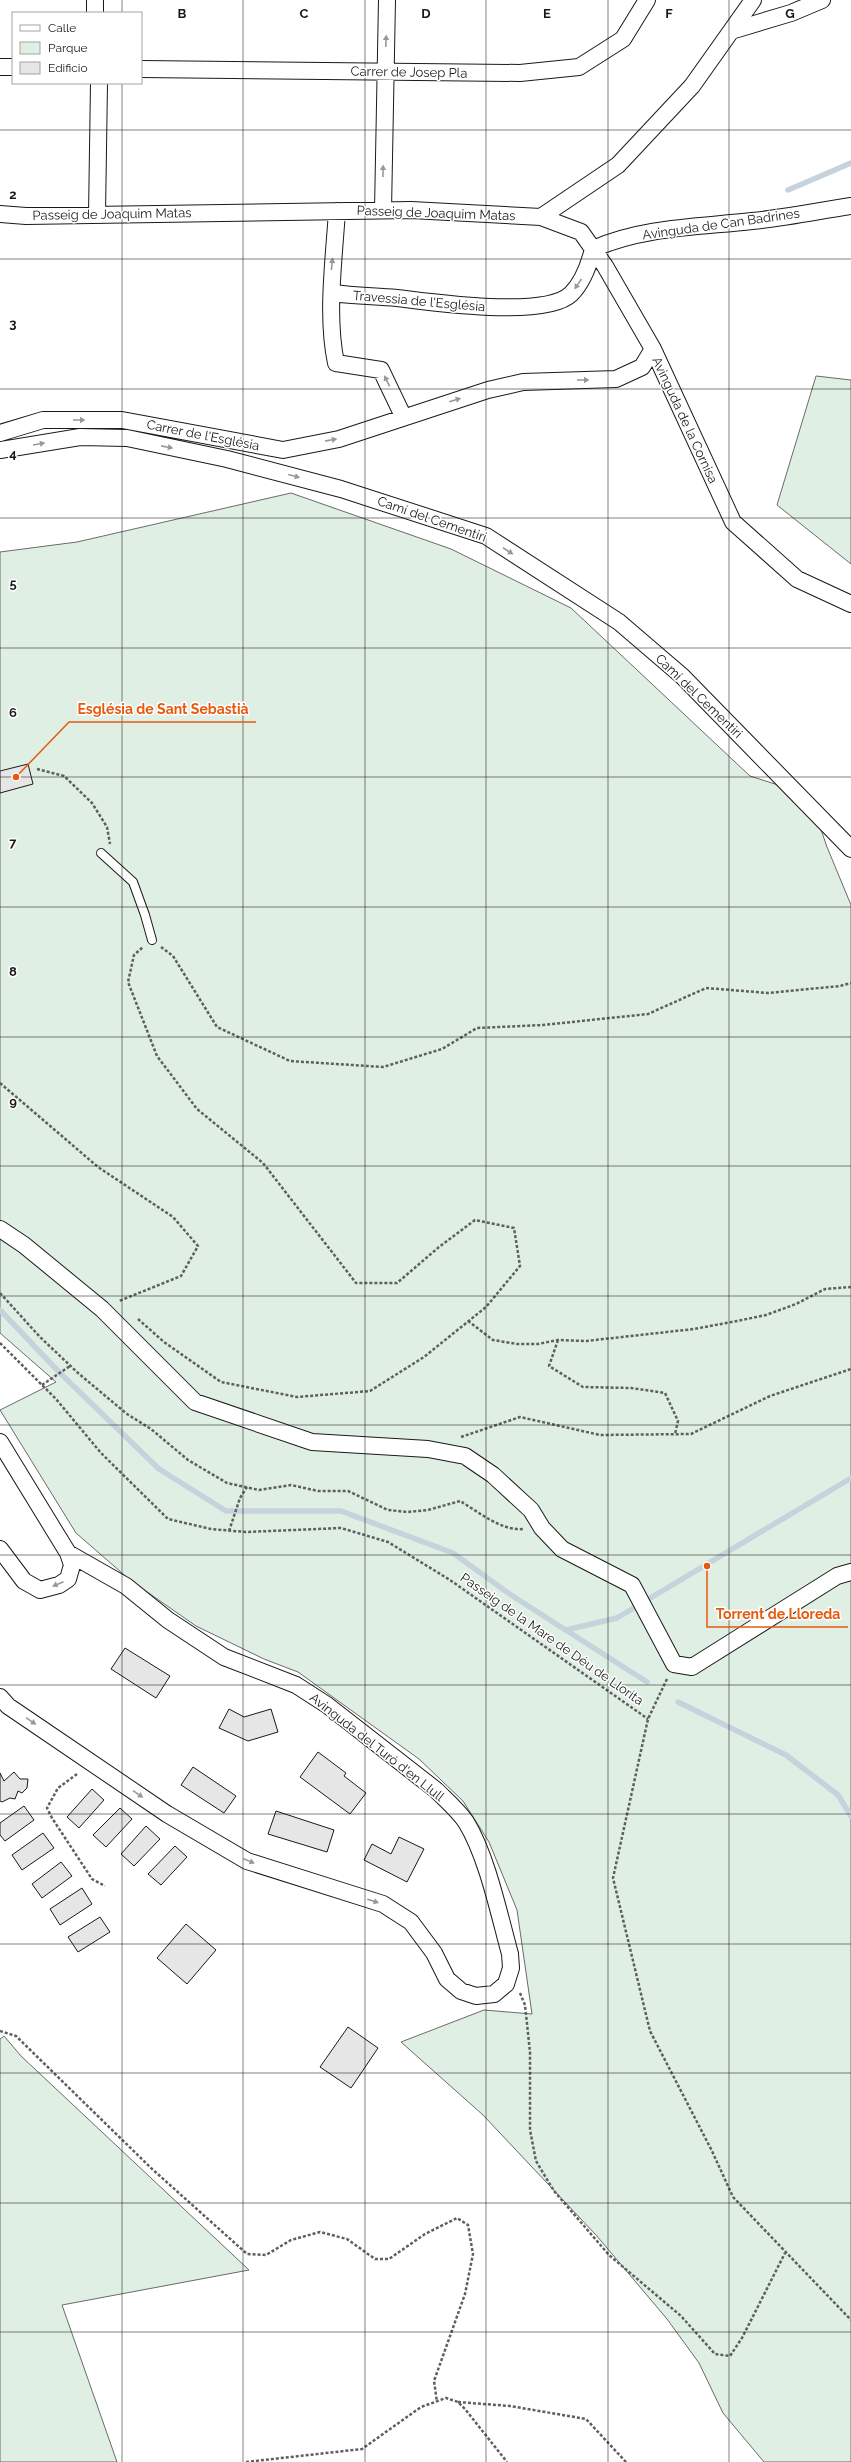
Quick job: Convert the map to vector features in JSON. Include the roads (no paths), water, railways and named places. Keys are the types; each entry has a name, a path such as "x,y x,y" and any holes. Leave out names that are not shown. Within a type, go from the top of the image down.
{"street":[{"path":"95,0 95,12"},
{"path":"383,210 387,0"},
{"name":"Carrer de Josep Pla","path":"142,69 520,73 579,67 623,38 647,0"},
{"path":"541,217 618,165 692,86 753,0"},
{"path":"732,31 791,13 822,0"},
{"path":"0,67 12,67"},
{"path":"98,215 99,84"},
{"name":"Avinguda de Can Badrines","path":"593,249 610,241 665,230 754,221 851,206"},
{"name":"Passeig de Joaquim Matas","path":"0,214 98,215 383,210 541,217"},
{"path":"337,211 331,270 333,293 332,345 336,363 381,370 403,416"},
{"name":"Avinguda de la Cornisa","path":"541,217 581,232 593,249 653,349 733,522 797,579 851,604"},
{"name":"Travessia de l'Església","path":"333,293 396,298 449,305 551,305 570,295 588,269 593,249"},
{"name":"Carrer de l'Església","path":"0,433 42,420 122,420 283,450 339,439 403,416 488,390 523,382 616,379 642,367 653,349"},
{"name":"Camí del Cementiri","path":"0,450 80,436 127,438 226,459 341,489 486,536 618,622 682,676 851,849"},
{"path":"0,1228 24,1245 102,1309 195,1402 312,1442 428,1449 465,1456 493,1475 531,1510 542,1528 562,1548 632,1585 674,1664 692,1668 825,1583 837,1576 851,1572"},
{"name":"Avinguda del Turó d'en Llull","path":"0,1442 68,1553 72,1565 68,1579 59,1585 40,1590 24,1581 0,1549"},
{"name":"Avinguda del Turó d'en Llull","path":"0,1697 8,1706 167,1814 247,1862 383,1904 411,1922 434,1953 447,1979 461,1991 476,1996 494,1994 506,1984 511,1968 510,1954 478,1845 465,1821 436,1790 327,1704 296,1685 224,1657 168,1620 126,1586 68,1553"}],"lane":[{"path":"101,853 132,882 146,915 152,940"}],"waterway":[{"path":"788,190 851,163"},
{"path":"0,1310 58,1371 159,1469 226,1511 341,1511 453,1553 511,1595 647,1682"},
{"path":"566,1630 617,1618 851,1478"},
{"path":"678,1702 786,1755 838,1795 851,1816"}],"place":[{"name":"Església de Sant Sebastià","path":"16,777"},
{"name":"Torrent de Lloreda","path":"707,1566"}]}
